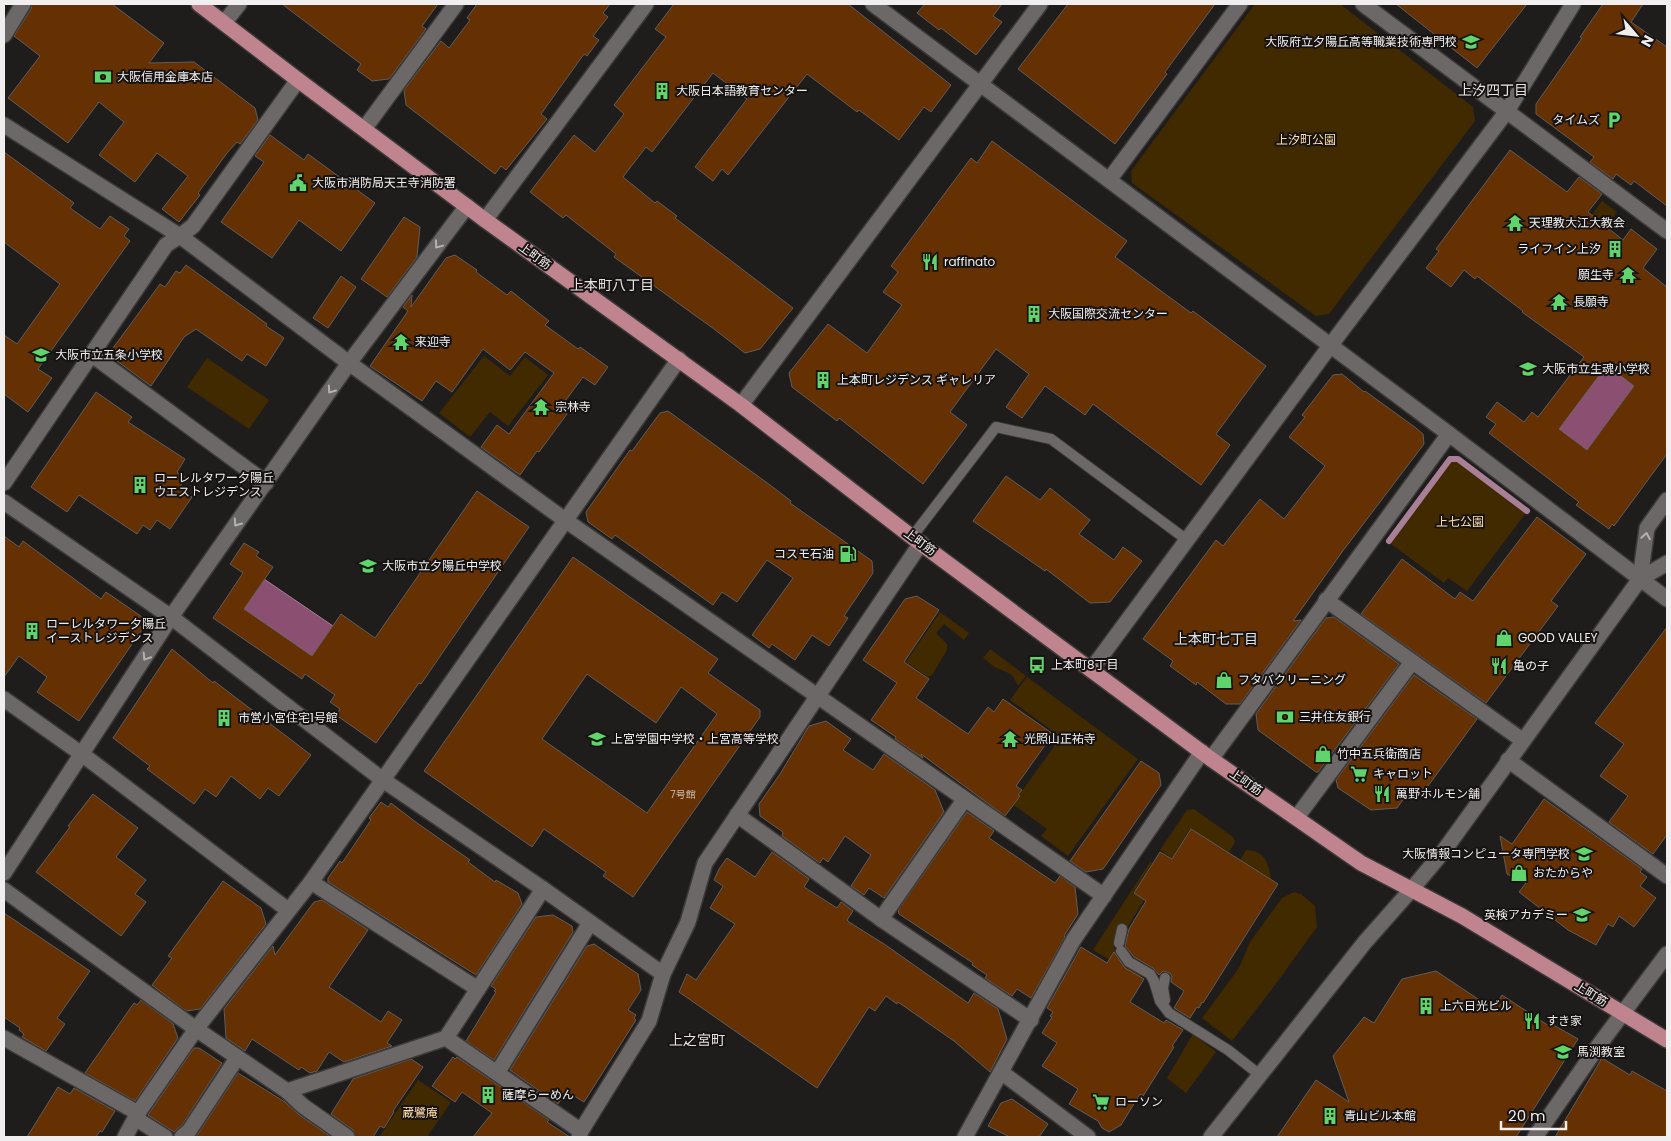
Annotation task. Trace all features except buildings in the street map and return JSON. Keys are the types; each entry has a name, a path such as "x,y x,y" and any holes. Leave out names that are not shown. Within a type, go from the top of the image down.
{"main road":[{"name":"上町筋","path":"199,4 485,220 741,405 917,540 1206,755 1362,863 1462,916 1667,1040"}],"street":[{"path":"4,34 23,4"},
{"path":"224,23 239,4"},
{"path":"364,129 456,4"},
{"path":"485,220 646,4"},
{"path":"873,4 1667,599"},
{"path":"741,405 1040,4"},
{"path":"1109,180 1240,4"},
{"path":"1363,4 1667,232"},
{"path":"1091,670 1330,346 1507,112 1573,4"},
{"path":"4,482 166,245 193,226 298,80"},
{"path":"4,125 180,236 349,363 565,520 1104,896"},
{"path":"4,873 171,617 349,363 467,206"},
{"path":"92,355 266,482"},
{"path":"125,1137 136,1116 196,1030 311,882 679,359"},
{"path":"965,1137 1074,939 1206,755 1326,600 1449,434"},
{"path":"1640,579 1647,528 1667,500"},
{"path":"4,502 171,617 383,780 543,889 663,974"},
{"path":"446,1038 580,1134 649,1021 663,974 688,922 705,863 817,696 917,540"},
{"path":"1211,1137 1365,942 1443,852 1640,579 1667,563"},
{"path":"1326,600 1522,740"},
{"path":"1297,817 1412,662"},
{"path":"4,700 82,755 288,910"},
{"path":"1508,760 1667,876"},
{"path":"881,919 964,800"},
{"path":"737,815 881,919 1031,1020"},
{"path":"311,882 478,989"},
{"path":"287,1091 446,1038 543,889"},
{"path":"4,890 196,1030 287,1091 304,1106 347,1137"},
{"path":"497,1073 590,923"},
{"path":"1535,1137 1599,1045 1667,954"},
{"path":"4,1038 136,1116 166,1137"},
{"path":"190,1135 238,1058"},
{"path":"1001,1072 1088,1137"}],"lane":[{"path":"917,540 996,427 1051,439 1187,540"},
{"path":"1122,929 1120,947 1129,962 1150,974 1160,1001 1166,1009 1228,1050 1260,1075"},
{"path":"1165,978 1163,988 1164,999 1168,1008 1177,1017"}],"green space":[{"name":"上汐町公園","path":"1255,4 1340,4 1473,107 1475,121 1329,314 1316,316 1132,183 1131,171"},
{"path":"1602,201 1617,212 1574,271 1559,260"},
{"path":"484,356 510,376 525,357 548,375 508,426 490,412 470,437 439,413"},
{"path":"207,358 269,400 249,429 187,387"},
{"name":"上七公園","path":"1449,458 1458,458 1528,510 1467,591 1448,578 1444,583 1387,541"},
{"path":"940,612 969,633 964,640 944,624 936,633 947,644 947,650 932,675 928,677 906,662"},
{"path":"990,649 1026,676 1018,686 1010,674 995,667 983,658"},
{"path":"1027,677 1138,759 1068,856 1041,836 1047,829 1014,805 1019,795 1061,737 1010,700"},
{"path":"1194,809 1233,837 1235,842 1229,852 1190,829 1172,858 1160,850 1187,810"},
{"path":"1246,850 1258,852 1262,855 1269,868 1271,879 1240,860"},
{"path":"1150,862 1152,863 1133,893 1144,900 1126,930 1119,926 1114,943 1118,956 1128,966 1142,975 1140,978 1093,950"},
{"path":"1294,892 1301,894 1315,906 1317,927 1232,1041 1202,1018 1239,968 1250,942 1282,898"},
{"path":"1193,1034 1216,1052 1186,1093 1167,1078"},
{"name":"蔵鷺庵","path":"418,1080 451,1102 427,1137 379,1137"}],"shaded area":[{"path":"1607,365 1634,386 1587,450 1559,429"},
{"path":"264,579 333,626 312,656 244,609"}],"waterway":[{"path":"1389,541 1450,459 1458,459 1527,511"}],"place":[{"name":"大阪府立夕陽丘高等職業技術専門校","path":"1471,42"},
{"name":"大阪信用金庫本店","path":"103,77"},
{"name":"大阪日本語教育センター","path":"662,91"},
{"name":"タイムズ","path":"1614,120"},
{"name":"大阪市消防局天王寺消防署","path":"298,183"},
{"name":"天理教大江大教会","path":"1515,223"},
{"name":"ライフイン上汐","path":"1615,249"},
{"name":"raffinato","path":"930,262"},
{"name":"願生寺","path":"1628,275"},
{"name":"長願寺","path":"1559,302"},
{"name":"大阪国際交流センター","path":"1034,314"},
{"name":"来迎寺","path":"401,342"},
{"name":"大阪市立五条小学校","path":"41,355"},
{"name":"大阪市立生魂小学校","path":"1528,369"},
{"name":"上本町レジデンス ギャレリア","path":"823,380"},
{"name":"宗林寺","path":"541,407"},
{"name":"ローレルタワー夕陽丘 ウエストレジデンス","path":"140,485"},
{"name":"コスモ石油","path":"848,554"},
{"name":"大阪市立夕陽丘中学校","path":"368,566"},
{"name":"ローレルタワー夕陽丘 イーストレジデンス","path":"32,631"},
{"name":"GOOD VALLEY","path":"1504,638"},
{"name":"上本町8丁目","path":"1037,665"},
{"name":"亀の子","path":"1499,666"},
{"name":"フタバクリーニング","path":"1224,680"},
{"name":"三井住友銀行","path":"1285,717"},
{"name":"市営小宮住宅1号館","path":"224,718"},
{"name":"上宮学園中学校・上宮高等学校","path":"597,739"},
{"name":"光照山正祐寺","path":"1010,739"},
{"name":"竹中五兵衛商店","path":"1323,754"},
{"name":"キャロット","path":"1359,774"},
{"name":"萬野ホルモン舗","path":"1382,794"},
{"name":"大阪情報コンピュータ専門学校","path":"1584,854"},
{"name":"おたからや","path":"1519,873"},
{"name":"英検アカデミー","path":"1582,915"},
{"name":"上六日光ビル","path":"1426,1006"},
{"name":"すき家","path":"1532,1021"},
{"name":"馬渕教室","path":"1563,1052"},
{"name":"薩摩らーめん","path":"488,1095"},
{"name":"ローソン","path":"1101,1102"},
{"name":"青山ビル本館","path":"1330,1116"}],"district":[{"name":"上汐四丁目","path":"1493,90"},
{"name":"上本町八丁目","path":"612,285"},
{"name":"上本町七丁目","path":"1216,639"},
{"name":"上之宮町","path":"697,1040"}]}
